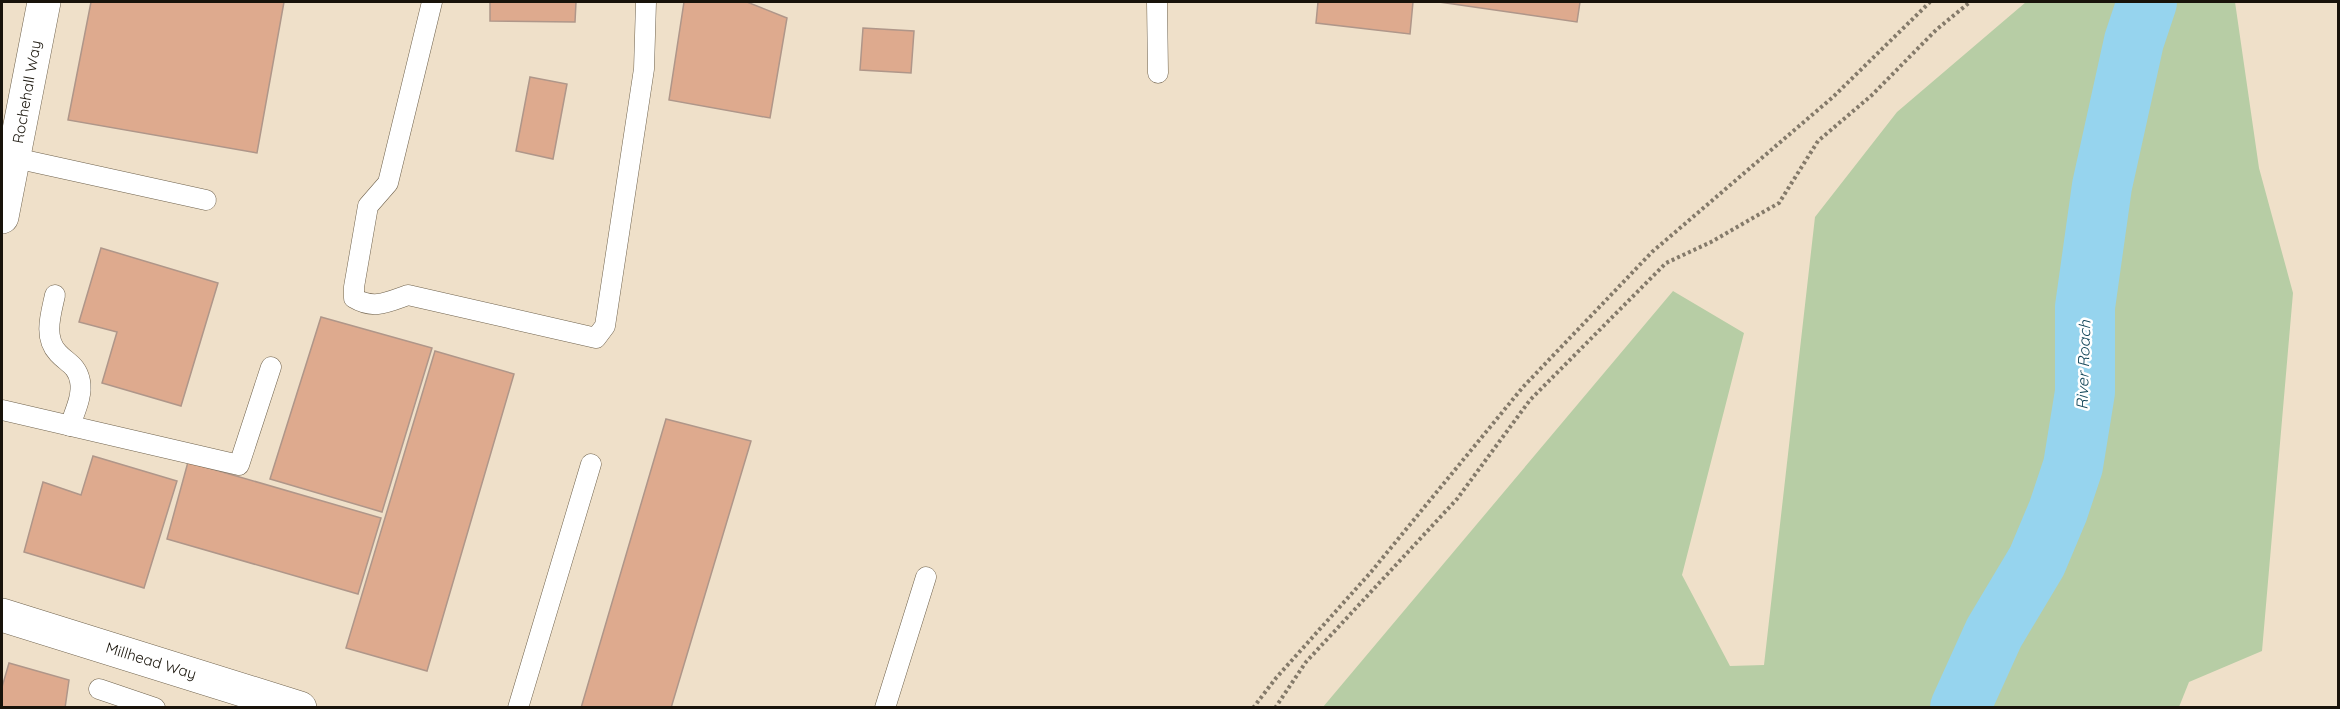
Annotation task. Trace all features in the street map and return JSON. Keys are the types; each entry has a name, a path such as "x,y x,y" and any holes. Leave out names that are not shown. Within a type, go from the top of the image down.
{"street":[{"name":"Rochehall Way","path":"2,217 44,2"},
{"name":"Millhead Way","path":"2,615 300,708"}],"lane":[{"path":"432,2 388,183 368,206 354,298 364,304 380,305 408,295 596,338 605,326 644,69 646,2"},
{"path":"1157,2 1158,73"},
{"path":"15,158 206,200"},
{"path":"55,295 48,323 50,338 58,353 76,367 81,382 70,426"},
{"path":"2,410 238,465 271,367"},
{"path":"518,708 591,464"},
{"path":"885,708 926,577"},
{"path":"99,689 155,708"}],"path":[{"path":"1253,708 1276,678 1371,572 1523,387 1644,261 1833,97 1930,2"},
{"path":"1275,708 1306,662 1456,499 1530,400 1666,263 1711,242 1779,203 1818,141 1872,95 1936,30 1970,2"}],"green space":[{"path":"2026,2 2235,2 2259,168 2293,293 2262,651 2189,682 2179,707 1323,707 1673,291 1744,333 1682,575 1730,666 1764,665 1815,217 1897,112"}],"building":[{"path":"91,2 284,2 257,153 68,120"},
{"path":"490,2 576,2 575,22 490,21"},
{"path":"684,2 747,2 787,18 770,118 669,100"},
{"path":"1318,2 1413,2 1410,34 1316,23"},
{"path":"1439,2 1580,2 1577,22"},
{"path":"863,28 914,31 911,73 860,70"},
{"path":"530,77 567,84 553,159 516,151"},
{"path":"101,248 218,283 181,406 102,383 117,332 79,322"},
{"path":"321,317 432,348 382,512 270,479"},
{"path":"435,351 514,374 427,671 346,648"},
{"path":"666,419 751,441 671,708 581,708"},
{"path":"93,456 177,481 144,588 24,552 43,482 81,495"},
{"path":"188,462 381,518 358,594 167,539"},
{"path":"9,663 69,680 65,708 2,708 2,687"}],"waterway":[{"name":"River Roach","path":"1960,708 1994,633 2037,561 2058,511 2073,466 2085,392 2085,307 2102,186 2134,41 2147,2"}]}
